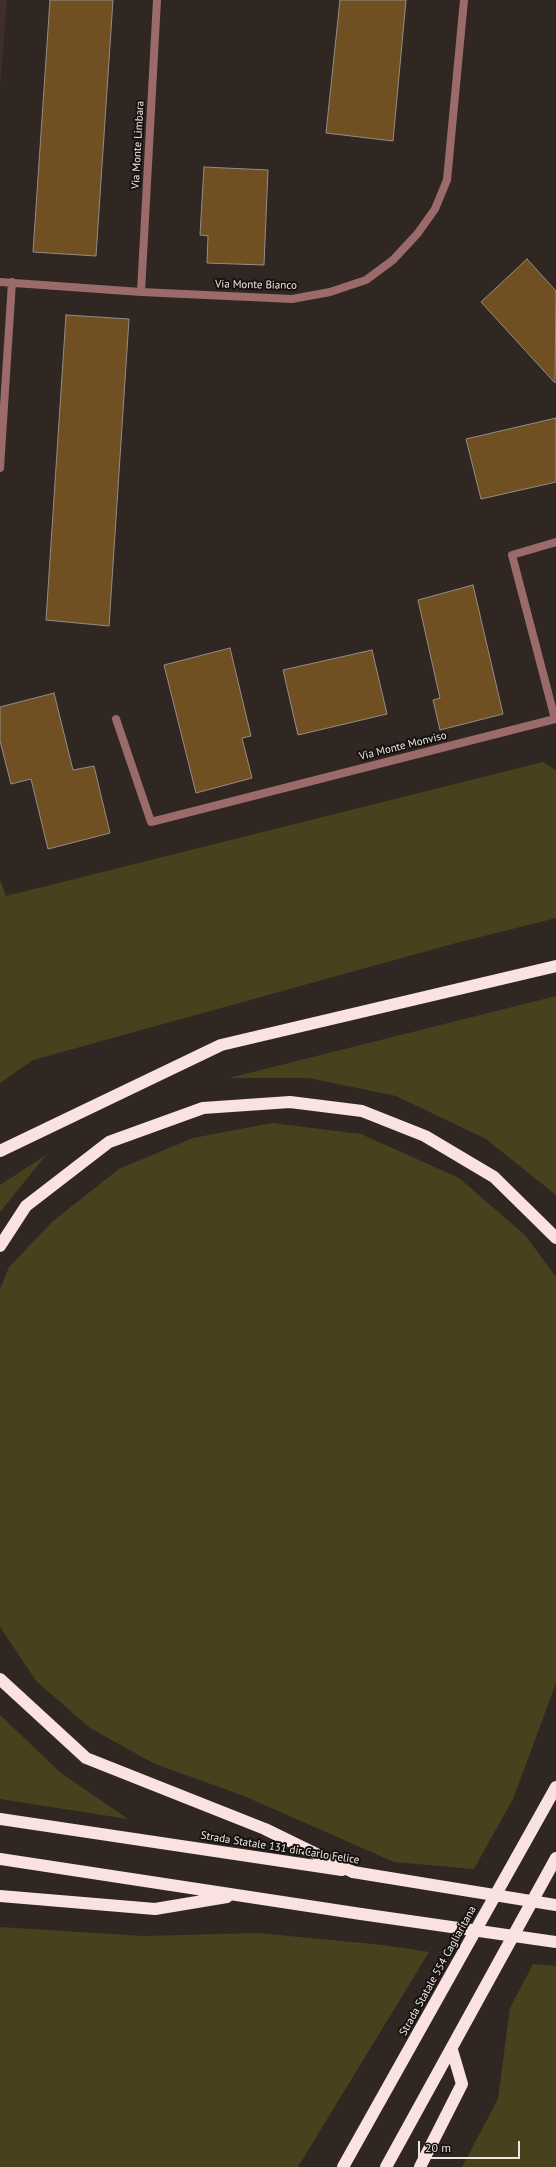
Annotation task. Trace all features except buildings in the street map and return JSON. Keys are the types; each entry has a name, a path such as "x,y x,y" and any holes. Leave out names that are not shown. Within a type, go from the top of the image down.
{"highway":[{"path":"0,1151 221,1044 556,966"},
{"path":"0,1246 26,1206 109,1142 203,1108 290,1102 362,1111 424,1136 494,1177 556,1238"},
{"path":"0,1678 86,1758 264,1828 353,1872"},
{"path":"549,1799 556,1777"},
{"name":"Strada Statale 554 Cagliaritana","path":"343,2167 556,1787"},
{"name":"Strada Statale 131 dir Carlo Felice","path":"0,1819 353,1872 556,1905"},
{"path":"386,2167 452,2050 556,1858"},
{"path":"0,1859 237,1896 556,1942"},
{"path":"0,1896 155,1909 237,1896"},
{"path":"420,2167 462,2084 452,2050"}],"street":[{"name":"Via Monte Limbara","path":"141,292 157,0"},
{"name":"Via Monte Bianco","path":"0,282 141,292 292,299 330,292 366,280 392,260 418,233 431,215 447,180 464,0"},
{"path":"0,468 12,282"},
{"name":"Via Monte Monviso","path":"116,719 151,822 556,719 512,555 556,542"}],"shaded area":[{"path":"0,0 7,0 0,87"},
{"path":"543,762 556,770 556,918 456,943 33,1060 0,1083 0,880 6,896"},
{"path":"556,996 556,1195 486,1139 396,1096 309,1078 229,1078"},
{"path":"272,1123 361,1134 459,1178 525,1235 556,1277 556,1683 513,1799 474,1869 394,1862 244,1796 155,1764 90,1728 37,1682 0,1627 0,1289 9,1267 53,1221 119,1169 193,1138"},
{"path":"46,1155 0,1212 0,1185"},
{"path":"0,1715 61,1773 128,1819 0,1799"},
{"path":"0,1927 144,1936 258,1933 383,1945 429,1952 298,2167 0,2167"},
{"path":"533,1964 556,1966 556,2167 462,2167 498,2099 510,2008"}]}
